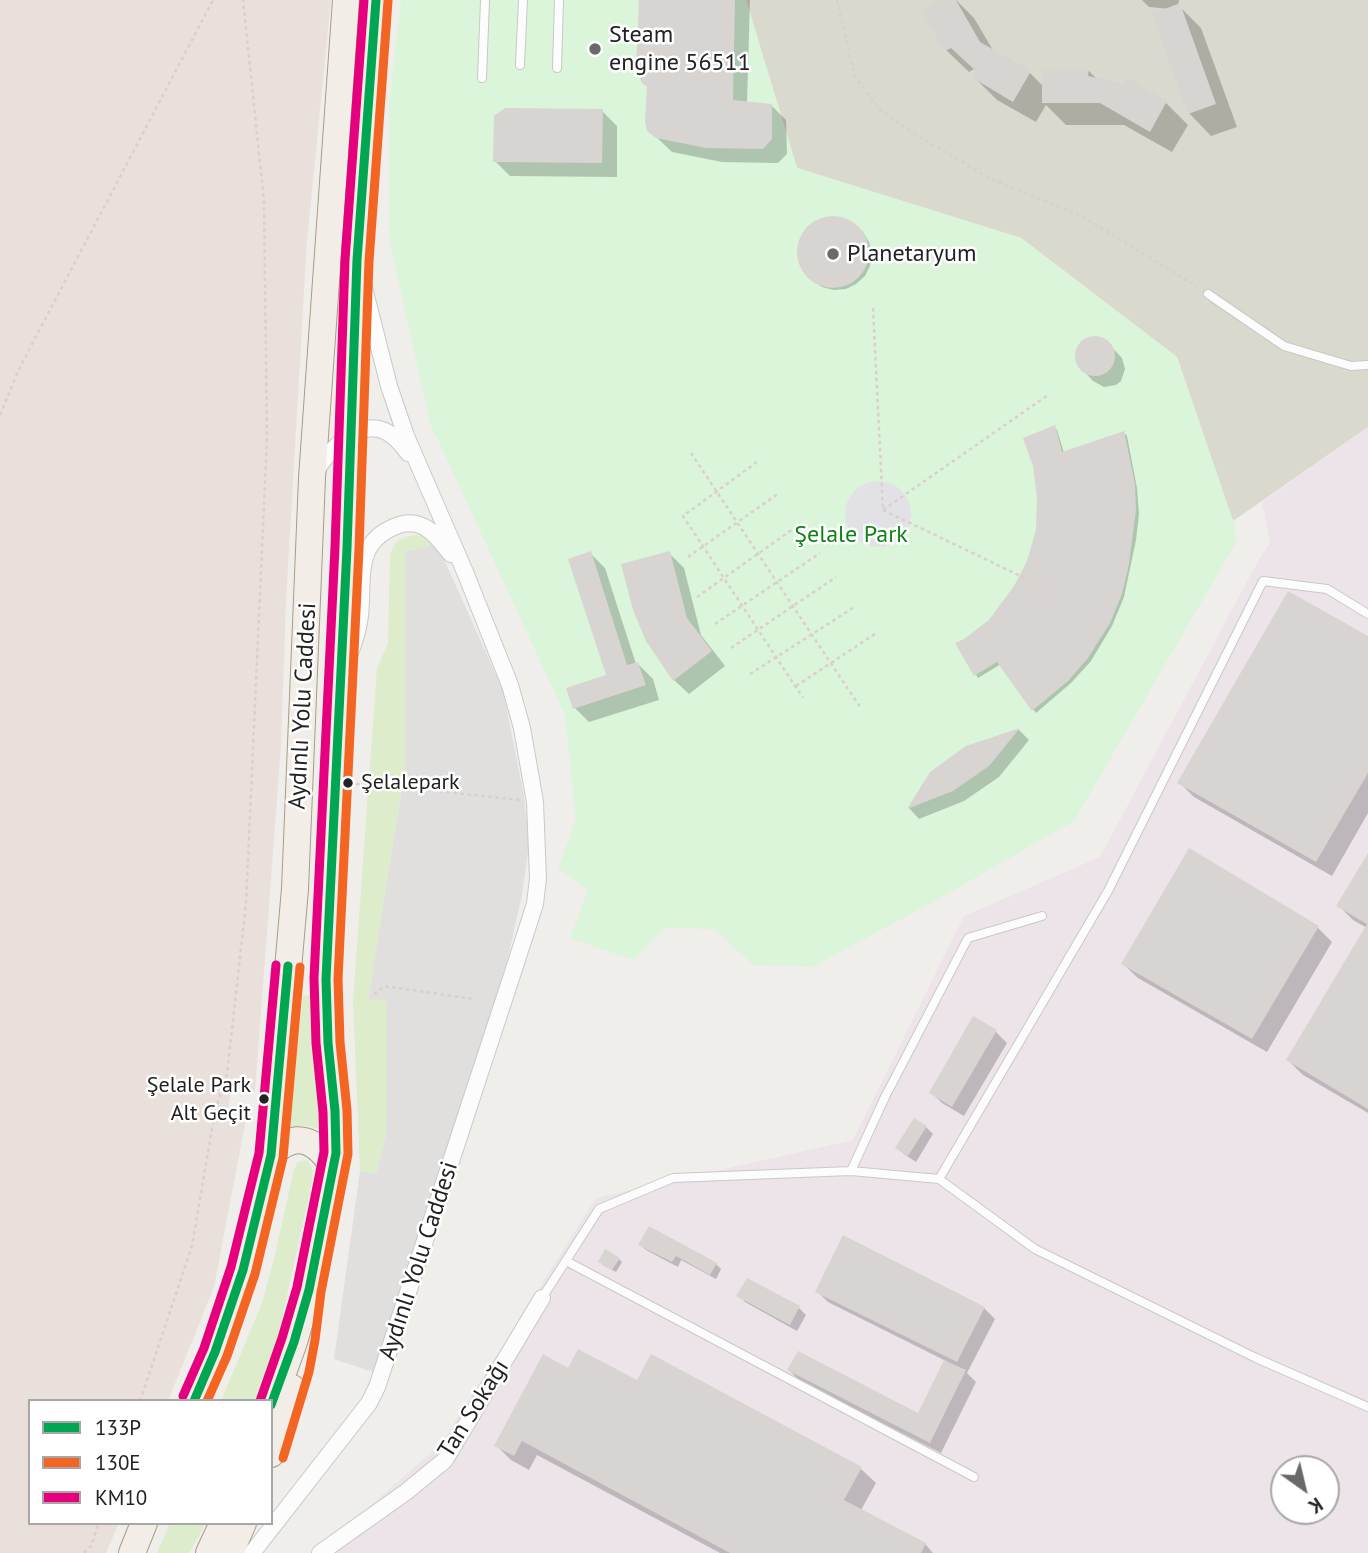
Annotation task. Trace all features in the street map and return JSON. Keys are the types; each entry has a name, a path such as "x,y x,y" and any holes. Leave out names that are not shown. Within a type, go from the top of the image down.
{"main road":[{"name":"Aydınlı Yolu Caddesi","path":"195,1399 215,1352 243,1270 271,1155 295,889 312,478 346,0"},
{"name":"Aydınlı Yolu Caddesi","path":"273,1400 309,1290 334,1168 337,1139 328,1043 326,979 357,260 376,0"},
{"path":"271,1155 290,1140 301,1140 319,1148 327,1155 334,1168"},
{"path":"273,1448 297,1370 309,1290"},
{"path":"132,1552 143,1525"},
{"path":"209,1553 222,1525"},
{"path":"230,1553 242,1525"}],"street":[{"name":"Aydınlı Yolu Caddesi","path":"252,1553 369,1403 385,1368 535,904 538,878 535,802 522,727 510,685 465,572 422,476 389,386 357,260"},
{"name":"Aydınlı Yolu Caddesi","path":"351,435 372,429 387,433 401,444 422,476"},
{"path":"312,478 327,455 351,435"},
{"name":"Aydınlı Yolu Caddesi","path":"340,676 358,628 364,558 376,539 398,526 416,523 432,531 465,572"},
{"name":"Tan Sokağı","path":"320,1553 407,1492 445,1460 542,1298"}],"lane":[{"path":"482,78 485,0"},
{"path":"520,65 523,0"},
{"path":"557,68 559,0"},
{"path":"1208,294 1284,346 1351,366 1368,365"},
{"path":"939,1180 1108,891 1263,581 1327,589 1368,614"},
{"path":"851,1171 885,1097 968,938 1042,916"},
{"path":"542,1298 599,1209 673,1178 851,1171 939,1180 1035,1250 1256,1358 1368,1407"},
{"path":"566,1261 974,1477"}],"path":[{"path":"0,415 20,367 213,0"},
{"path":"141,1399 192,1246 215,1111 227,1074 246,903 267,439 264,201 243,0"},
{"path":"837,0 855,77 880,110 916,135 992,179 1082,216 1208,294"},
{"path":"873,308 883,510"},
{"path":"883,510 1048,395"},
{"path":"691,453 860,707"},
{"path":"757,461 683,516 803,698"},
{"path":"688,557 779,493"},
{"path":"883,510 1058,594"},
{"path":"697,597 800,524"},
{"path":"715,624 820,553"},
{"path":"731,648 836,577"},
{"path":"750,674 856,606"},
{"path":"795,686 875,634"},
{"path":"369,784 535,802"},
{"path":"374,994 384,986 474,999"},
{"path":"84,1553 91,1546 98,1525"}],"shaded area":[{"path":"0,0 331,0 307,241 286,602 281,746 255,1092 232,1086 227,1115 246,1119 214,1287 169,1399 28,1399 28,1525 118,1525 106,1553 0,1553"},
{"path":"746,0 1368,0 1368,427 1233,521 1177,357 1021,238 797,168"},
{"path":"1368,427 1368,1553 327,1553 365,1510 441,1444 596,1198 853,1140 964,916 1100,857 1270,543 1262,502"},
{"path":"878,481 901,491 911,514 901,537 878,547 855,537 845,514 855,491"},
{"path":"437,544 503,690 524,796 529,846 522,895 507,962 376,1373 334,1359 360,1171 376,1174 386,1135 386,1001 368,999 405,770 405,552"}],"green space":[{"name":"Şelale Park","path":"401,0 746,0 797,168 1021,238 1177,357 1233,521 1237,541 1074,821 935,901 812,967 753,965 715,929 665,928 633,960 570,938 588,890 558,868 576,819 565,715 430,423 390,243 389,104"},
{"path":"413,535 428,536 437,544 405,552 405,770 368,998 386,1001 386,1135 376,1174 360,1171 353,1001 377,668 388,643 390,556 398,541"},
{"path":"313,994 322,1130 306,1126 289,1130 303,996"},
{"path":"307,1160 313,1170 311,1187 279,1332 260,1399 222,1399 262,1303 294,1169 298,1162"},
{"path":"169,1525 205,1525 189,1553 157,1553"}],"building":[{"path":"639,0 735,0 733,100 772,104 772,139 763,149 706,148 656,138 647,131 647,87 642,83 636,69"},
{"path":"940,0 956,0 980,42 1031,71 1013,102 973,78 977,72 951,48 945,51 922,11"},
{"path":"1180,3 1216,104 1188,114 1152,14"},
{"path":"1042,69 1089,69 1088,76 1124,84 1127,78 1167,101 1150,132 1100,103 1042,103"},
{"path":"505,108 603,109 602,163 493,162 494,116"},
{"name":"Planetaryum","path":"833,216 853,222 863,232 869,252 863,272 853,282 833,288 813,282 803,272 797,252 803,232 813,222"},
{"path":"1095,336 1103,337 1109,342 1114,348 1114,364 1109,370 1103,375 1095,376 1087,375 1081,370 1076,364 1075,356 1076,348 1081,342 1087,337"},
{"path":"1055,425 1062,452 1124,431 1135,484 1136,510 1129,564 1122,594 1110,623 1088,658 1068,681 1032,711 997,662 974,676 955,643 989,620 1014,586 1027,561 1036,530 1037,498 1033,466 1023,438"},
{"path":"591,551 627,665 638,662 646,685 573,709 566,688 606,675 568,559"},
{"path":"670,551 687,618 712,651 673,681 646,641 633,610 621,564"},
{"path":"1288,591 1368,636 1368,773 1316,862 1177,783"},
{"path":"1020,728 989,766 953,791 907,809 930,772 966,746"},
{"path":"1189,848 1319,926 1252,1039 1121,964"},
{"path":"1368,853 1368,1109 1286,1060 1367,924 1336,906"},
{"path":"973,1016 997,1030 952,1107 929,1093"},
{"path":"914,1118 927,1126 908,1156 895,1148"},
{"path":"649,1226 717,1263 710,1275 676,1256 672,1262 638,1245"},
{"path":"843,1235 985,1307 957,1362 815,1292"},
{"path":"605,1249 620,1258 612,1270 598,1262"},
{"path":"747,1278 800,1306 790,1325 736,1296"},
{"path":"578,1349 637,1380 651,1354 862,1467 844,1500 926,1543 921,1553 730,1553 522,1441 514,1456 494,1446 543,1354 568,1368"},
{"path":"798,1351 918,1413 944,1360 966,1370 930,1443 787,1370"}],"transit line":[{"name":"KM10","path":"261,1399 297,1287 324,1152 314,978 335,547 345,260 364,0"},
{"name":"133P","path":"273,1400 309,1290 336,1153 326,979 347,548 357,260 376,0"},
{"name":"130E","path":"283,1458 309,1372 321,1292 348,1154 338,979 359,549 369,261 388,1"},
{"name":"KM10","path":"183,1396 204,1348 231,1267 259,1153 276,965"},
{"name":"133P","path":"195,1399 215,1352 243,1270 271,1155 288,966"},
{"name":"130E","path":"208,1399 227,1356 255,1274 283,1158 300,967"}],"place":[{"name":"Steam engine 56511","path":"595,49"},
{"name":"Planetaryum","path":"833,254"},
{"name":"Şelalepark","path":"348,783"},
{"name":"Şelale Park Alt Geçit","path":"264,1099"}]}
